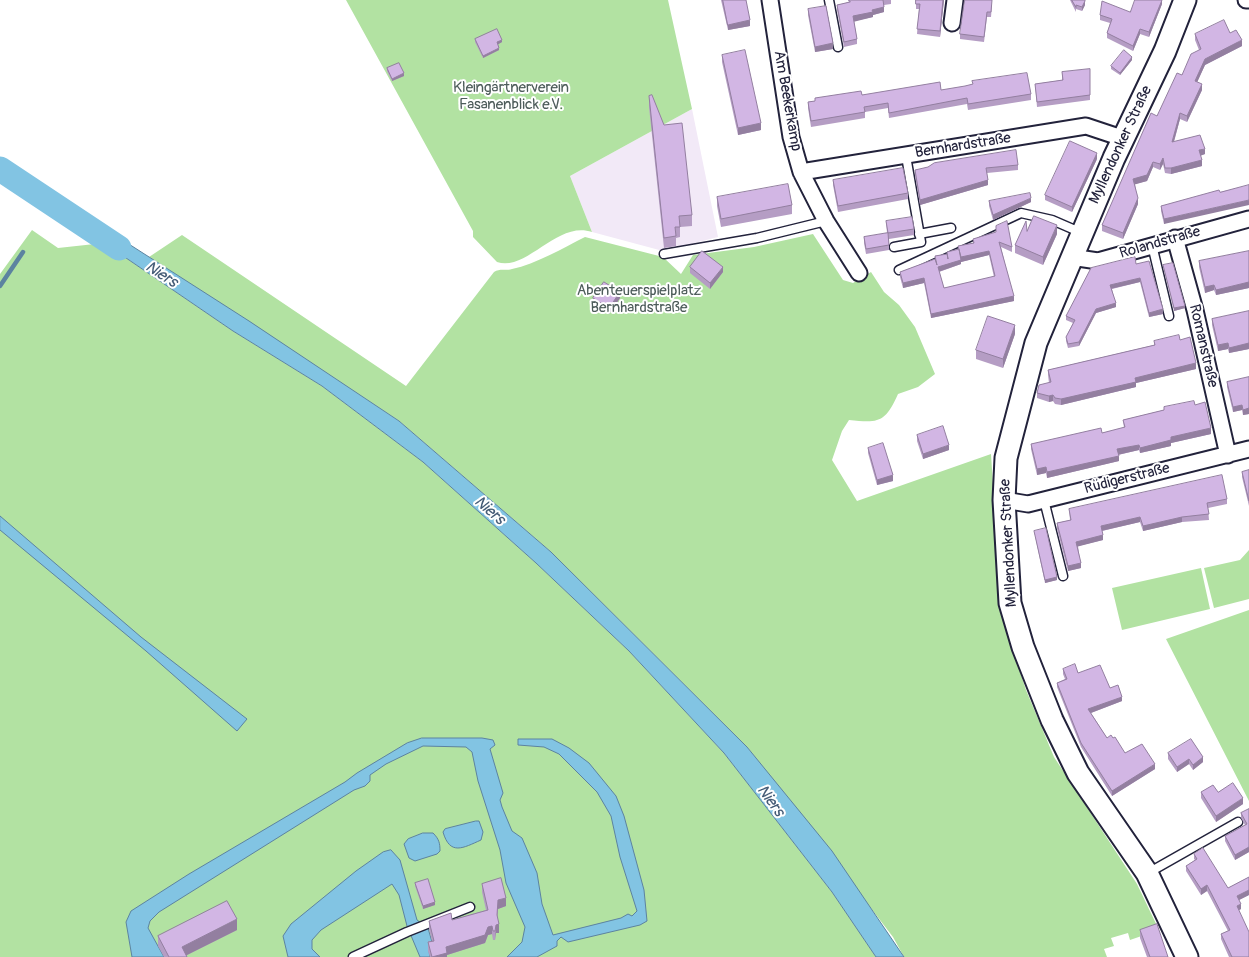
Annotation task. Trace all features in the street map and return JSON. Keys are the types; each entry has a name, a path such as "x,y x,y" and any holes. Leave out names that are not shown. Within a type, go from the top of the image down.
{"street":[{"path":"952,23 955,0"},
{"name":"Myllendonker Straße","path":"1185,0 1165,51 1122,138 1036,342 1016,413 1006,458 1004,500 1010,603 1023,647 1052,720 1078,773 1147,873 1175,927 1187,957"},
{"name":"Am Beekerkamp","path":"773,1 791,137 801,172 826,221 859,273"},
{"name":"Bernhardstraße","path":"801,172 1086,126 1122,138"},
{"name":"Rolandstraße","path":"1071,257 1098,261 1175,238 1249,219"},
{"name":"Romanstraße","path":"1175,238 1195,310 1228,455"},
{"name":"Rüdigerstraße","path":"1004,500 1028,504 1249,449"}],"lane":[{"path":"829,0 838,47"},
{"path":"894,247 921,242 906,156"},
{"path":"900,270 1022,213 1052,220 1082,233"},
{"path":"664,254 757,238 826,221"},
{"path":"919,234 951,228"},
{"path":"1152,245 1169,316"},
{"path":"1044,500 1063,576"},
{"path":"1147,873 1238,822"},
{"path":"352,957 407,932 470,907"}],"shaded area":[{"path":"692,109 718,237 663,251 592,232 570,176"}],"green space":[{"name":"Kleingärtnerverein Fasanenblick e.V.","path":"346,0 668,0 692,109 570,176 592,232 579,230 567,233 520,260 508,263 497,262 473,237 473,231"},
{"path":"32,230 58,248 104,243 233,331 322,386 423,462 536,563 629,651 724,753 832,892 876,957 0,957 0,274"},
{"name":"Abenteuerspielplatz Bernhardstraße","path":"813,234 843,280 853,283 871,272 884,292 899,305 915,327 935,374 918,387 898,394 885,416 874,421 849,420 842,431 832,460 857,501 991,454 1000,592 1009,638 1026,690 1054,757 1137,884 1159,930 1130,940 1128,933 1111,938 1114,946 1104,949 1107,957 904,957 893,937 747,747 551,552 399,421 149,257 182,235 406,386 494,272 521,267 585,237 663,257 681,274 693,255 754,247"},
{"path":"1249,550 1249,599 1214,608 1204,568 1240,560"},
{"path":"1201,568 1210,609 1122,630 1112,588"},
{"path":"1249,610 1249,801 1166,639"}],"water":[{"path":"96,223 249,321 399,421 551,552 747,747 832,851 904,957 876,957 832,892 724,753 629,651 536,563 423,462 322,386 233,331 88,232"},
{"path":"0,516 141,637 247,719 237,731 146,651 0,530"},
{"path":"422,738 482,738 493,740 495,745 490,749 503,793 500,800 502,807 512,831 522,838 537,873 542,904 553,935 621,918 628,914 632,916 637,911 620,857 611,816 597,792 559,754 544,747 518,745 518,739 552,739 569,748 589,763 616,796 624,816 644,890 647,921 640,925 568,942 561,937 557,941 557,946 537,957 507,957 522,942 525,927 506,883 500,850 478,781 472,752 466,747 423,746 386,764 370,775 370,781 365,786 354,790 159,912 150,921 148,928 164,957 132,957 126,922 131,911 407,743"},
{"path":"479,821 483,832 481,840 458,848 453,847 446,840 443,832 445,829"},
{"path":"423,833 433,833 437,837 440,851 437,854 415,861 409,858 404,844 408,839"},
{"path":"391,850 400,860 417,920 428,928 434,949 429,951 430,957 420,957 407,926 399,895 392,884 321,930 312,940 312,949 320,957 288,957 283,936 291,924 356,871 383,852"}],"building":[{"path":"723,0 746,0 750,20 728,25"},
{"path":"849,0 883,0 884,7 872,10 873,12 853,16 857,39 844,42 837,5 850,2"},
{"path":"916,0 943,0 940,31 917,29 920,4 916,4"},
{"path":"965,0 992,0 991,12 987,12 984,37 960,34"},
{"path":"1072,0 1085,1 1082,7 1076,5 1076,7"},
{"path":"1135,0 1162,0 1149,32 1140,29 1133,46 1107,33 1112,19 1100,15 1102,1 1130,12"},
{"path":"826,6 833,43 815,47 808,9"},
{"path":"1224,20 1230,33 1236,30 1242,40 1205,59 1195,81 1202,84 1187,116 1180,113 1172,142 1200,135 1205,149 1199,150 1202,160 1171,168 1165,168 1163,158 1160,164 1153,162 1147,175 1133,179 1138,198 1123,233 1102,225 1151,113 1157,116 1177,73 1182,75 1191,54 1201,49 1195,34"},
{"path":"497,29 502,40 497,42 499,48 483,56 475,39"},
{"path":"745,50 761,123 738,128 722,55"},
{"path":"1124,50 1132,57 1120,73 1111,66"},
{"path":"399,63 404,73 392,79 387,68"},
{"path":"1090,69 1090,95 1037,102 1035,84 1063,80 1062,72"},
{"path":"1027,73 1031,94 968,104 967,98 889,113 888,103 864,107 865,112 811,121 808,102 815,101 815,98 861,91 862,95 940,82 941,90 973,84 972,81"},
{"path":"652,95 664,125 682,123 692,215 679,216 680,227 675,227 676,236 664,238 649,96"},
{"path":"1070,141 1097,153 1072,207 1045,195"},
{"path":"1016,150 1018,165 986,168 988,180 920,200 915,170 928,167 934,163"},
{"path":"903,168 908,193 838,206 833,180"},
{"path":"788,184 792,205 721,219 717,197"},
{"path":"1249,185 1249,200 1164,219 1161,206 1219,190 1220,192"},
{"path":"1030,193 1031,198 993,215 989,201"},
{"path":"1034,216 1057,225 1043,257 1015,245 1026,221 1027,231"},
{"path":"912,217 914,229 888,233 886,221"},
{"path":"1007,221 1012,247 999,242 1014,296 931,314 924,278 903,283 900,272 935,259 937,265 935,256 947,254 948,259 947,252 959,249 958,246 974,243 973,239 996,232 996,226","holes":["959,251 961,257 989,251 995,276 944,288 938,267 961,260"]},
{"path":"888,233 889,245 866,249 864,237"},
{"path":"702,251 723,267 710,283 690,267"},
{"path":"1249,251 1249,282 1216,290 1214,285 1205,287 1199,261"},
{"path":"1135,257 1136,264 1149,261 1163,309 1149,313 1140,278 1110,285 1116,303 1096,309 1079,342 1068,344 1066,337 1075,320 1066,316 1091,268"},
{"path":"1173,263 1185,306 1174,308 1163,265"},
{"path":"604,282 620,292 609,308 593,298"},
{"path":"1249,311 1249,343 1229,348 1228,343 1218,345 1212,319"},
{"path":"988,316 1015,325 1003,359 976,350"},
{"path":"1179,335 1180,340 1190,337 1196,363 1135,378 1136,382 1061,399 1055,398 1053,395 1037,393 1039,385 1051,382 1048,370 1155,345 1154,341"},
{"path":"1249,377 1249,408 1243,410 1242,405 1233,407 1227,382"},
{"path":"1194,401 1195,405 1205,402 1211,428 1171,437 1171,440 1140,448 1139,445 1117,449 1119,456 1047,472 1046,467 1037,469 1031,444 1101,428 1102,433 1125,427 1123,420 1164,410 1164,407"},
{"path":"943,426 949,445 923,454 917,435"},
{"path":"883,443 893,475 877,480 868,448"},
{"path":"1249,470 1249,501 1242,472"},
{"path":"1222,475 1227,499 1207,503 1209,514 1182,517 1143,526 1140,517 1101,526 1103,535 1076,542 1081,563 1068,566 1057,523 1071,520 1069,509"},
{"path":"1046,528 1057,577 1045,580 1034,531"},
{"path":"1075,664 1078,673 1100,665 1110,688 1118,685 1122,697 1088,709 1107,738 1111,735 1113,738 1115,737 1125,753 1142,744 1155,764 1112,791 1081,743 1057,683 1067,679 1063,669"},
{"path":"1191,739 1203,757 1193,765 1189,759 1177,767 1168,753"},
{"path":"1233,783 1243,798 1216,816 1201,792 1213,785 1218,792"},
{"path":"1249,809 1249,847 1235,855 1225,836 1247,824 1241,813"},
{"path":"1203,848 1228,888 1249,877 1249,890 1237,896 1241,904 1237,906 1249,932 1249,957 1232,957 1221,934 1230,930 1207,885 1201,889 1186,866 1197,859 1194,854"},
{"path":"501,878 506,898 498,900 497,915 499,924 496,925 495,931 493,931 492,926 488,927 485,935 446,947 447,953 432,957 428,942 434,941 429,921 451,913 452,920 488,910 482,884"},
{"path":"428,879 435,902 423,906 415,883"},
{"path":"227,901 237,919 182,947 187,957 169,957 158,936"},
{"path":"1157,924 1168,957 1150,957 1140,930"}],"waterway":[{"name":"Niers","path":"0,169 119,248"},
{"path":"0,286 23,252"}]}
